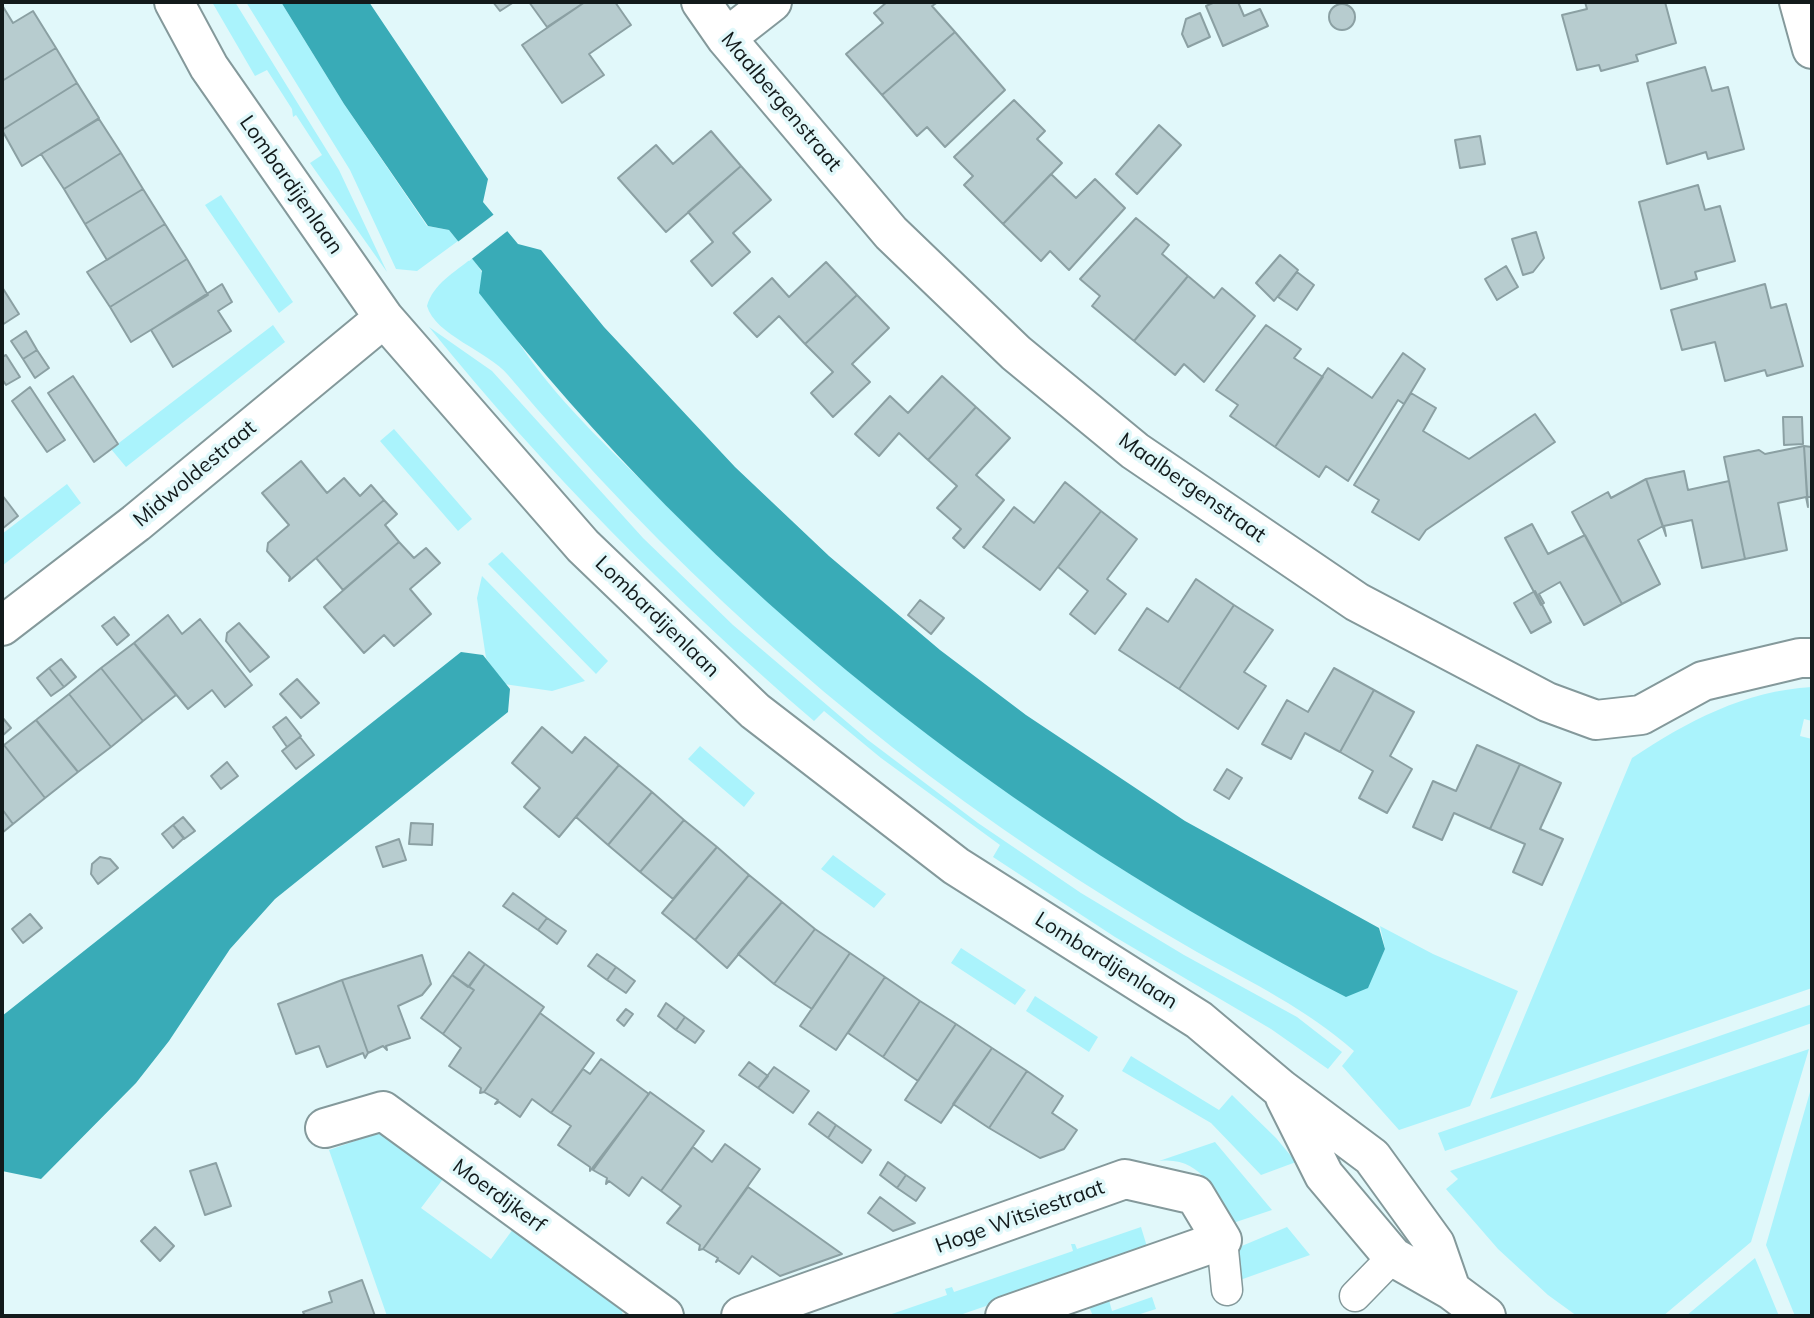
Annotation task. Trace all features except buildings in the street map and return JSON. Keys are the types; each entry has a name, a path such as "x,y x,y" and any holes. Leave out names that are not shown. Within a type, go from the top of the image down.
{"street":[{"name":"Lombardijenlaan","path":"174,2 209,67 384,318 583,546 755,711 956,866 1199,1020 1281,1089 1372,1157 1435,1244 1451,1290"},
{"name":"Maalbergenstraat","path":"701,2 726,38 891,233 1016,353 1135,451 1357,602 1547,702 1596,720 1641,715 1703,681 1800,658 1812,658"},
{"path":"726,38 772,2"},
{"path":"1799,2 1812,49"},
{"name":"Midwoldestraat","path":"2,626 136,523 384,318"},
{"name":"Lombardijenlaan","path":"1281,1089 1324,1175 1393,1257 1451,1290 1486,1316"},
{"name":"Moerdijkerf","path":"325,1128 383,1111 664,1316"},
{"name":"Hoge Witsiestraat","path":"741,1316 1125,1179 1195,1195 1222,1240"},
{"path":"1005,1316 1222,1240"}],"lane":[{"path":"1222,1240 1227,1290"},
{"path":"1355,1296 1393,1257"}],"shaded area":[{"path":"212,2 235,2 339,170 387,272 310,163 322,155 296,115 293,117 292,109 267,70 255,76"},
{"path":"246,2 281,2 344,104 427,226 449,230 458,241 417,271 396,269 350,170"},
{"path":"281,2 369,2 488,179 483,202 518,244 541,250 604,327 735,467 829,556 940,650 1026,715 1185,821 1379,928 1385,949 1368,988 1346,997 1221,929 1101,856 985,777 874,692 767,602 666,505 570,402 479,293 482,271 449,230 428,226 344,104"},
{"path":"221,195 293,302 279,313 205,205"},
{"path":"472,258 487,280 523,349 556,392 612,451 745,581 824,651 905,717 988,779 1162,894 1346,996 1368,983 1385,949 1380,926 1433,954 1518,991 1470,1106 1399,1130 1342,1066 1354,1051 1336,1036 1298,1009 1097,892 1038,853 964,802 824,691 756,633 691,572 567,443 499,366 440,326 427,306 430,298 445,279"},
{"path":"273,325 285,342 126,467 111,449"},
{"path":"429,327 492,371 643,538 733,625 868,740 978,823 1081,893 1184,955 1297,1017 1342,1052 1328,1069 1271,1029 1115,937 993,857 1000,845 881,758 824,711 814,721 762,676 613,533 519,432"},
{"path":"394,429 472,519 458,531 380,441"},
{"path":"67,484 81,503 2,566 2,534"},
{"path":"502,552 608,661 596,674 488,564"},
{"path":"482,576 585,681 552,691 504,684 486,658 477,598"},
{"path":"461,652 483,655 510,689 508,712 275,899 230,949 169,1041 136,1083 41,1179 2,1171 2,1016"},
{"path":"1812,687 1812,721 1804,719 1800,736 1812,739 1812,988 1490,1099 1632,758 1696,720 1740,701"},
{"path":"700,746 755,793 744,807 688,759"},
{"path":"833,855 886,894 874,908 821,869"},
{"path":"961,948 1026,990 1015,1005 951,963"},
{"path":"1035,996 1098,1037 1089,1052 1026,1011"},
{"path":"1812,1004 1812,1023 1445,1151 1438,1133"},
{"path":"1809,1049 1751,1242 1663,1316 1577,1316 1548,1295 1498,1249 1446,1189 1458,1179 1450,1171"},
{"path":"1131,1056 1219,1110 1232,1095 1276,1138 1296,1162 1261,1175 1211,1123 1122,1071"},
{"path":"1812,1085 1812,1316 1795,1316 1766,1245"},
{"path":"383,1133 446,1175 421,1208 491,1259 516,1225 621,1307 623,1316 387,1316 329,1150"},
{"path":"1215,1142 1272,1210 1233,1223 1213,1188 1196,1170 1174,1161 1159,1161"},
{"path":"1141,1227 1148,1250 957,1316 886,1316 947,1295 945,1289 952,1287 954,1292 1073,1251 1071,1244 1075,1244 1077,1249"},
{"path":"1287,1227 1310,1255 1240,1280 1237,1248"},
{"path":"1755,1258 1779,1316 1686,1316"},
{"path":"1107,1293 1112,1311 1152,1297 1156,1309 1134,1316 1093,1316 1086,1300"}],"pier":[{"path":"497,212 510,229 469,261 455,244"}]}
